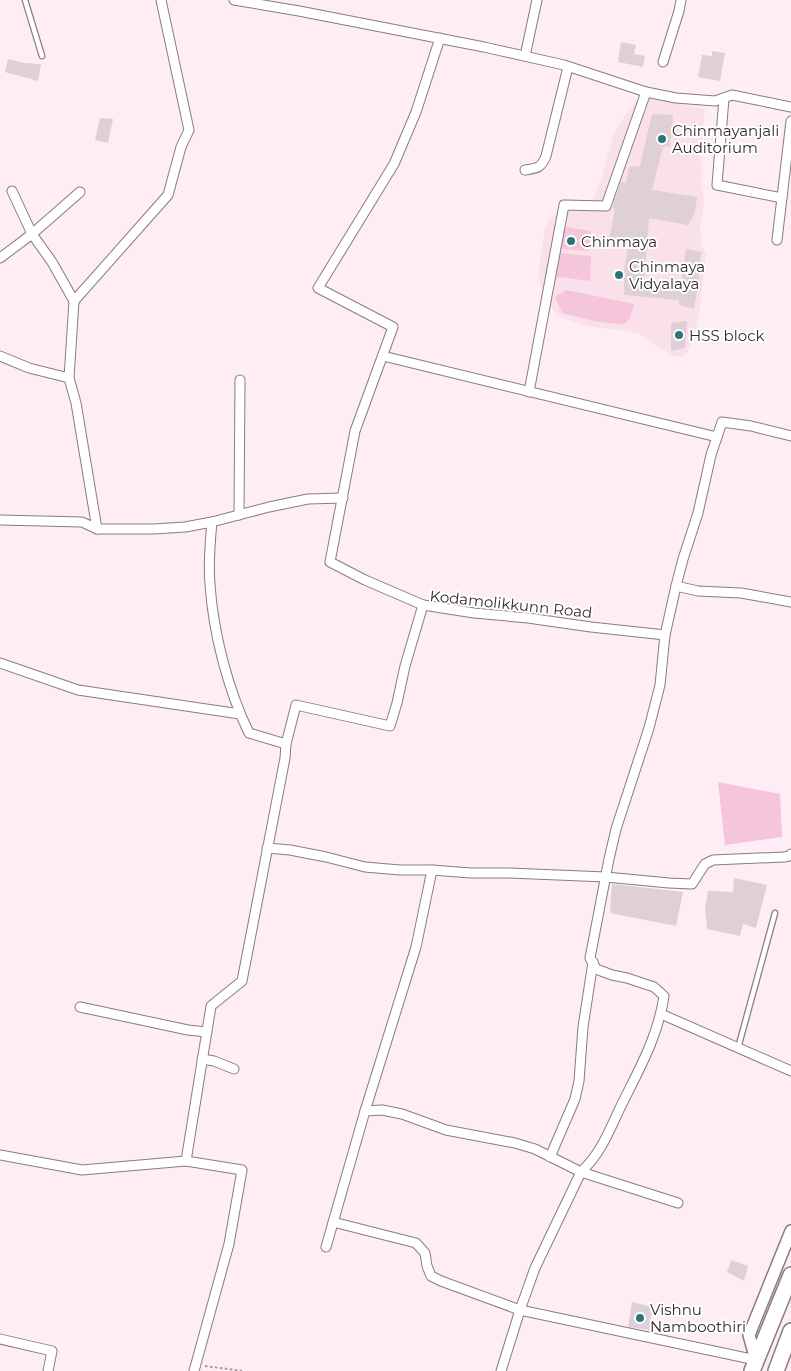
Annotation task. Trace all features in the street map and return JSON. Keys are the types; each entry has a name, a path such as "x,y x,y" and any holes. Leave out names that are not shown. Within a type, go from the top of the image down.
{"highway":[{"path":"754,1365 791,1275"},
{"path":"776,1371 791,1332"}],"street":[{"path":"74,301 168,195 181,147 189,130 161,0"},
{"path":"234,0 440,38 525,56 568,67 646,92 676,98 714,101 732,95 791,107"},
{"path":"525,56 537,0"},
{"path":"663,62 681,0"},
{"path":"423,605 365,580 330,562 356,431 393,328 318,288 394,164 416,112 440,38"},
{"path":"525,170 542,165 546,156 568,67"},
{"path":"528,392 564,205 606,206 646,92"},
{"path":"724,98 717,185 782,198"},
{"path":"776,240 791,122"},
{"path":"12,191 32,234 52,262 74,301 69,378 76,403 97,529"},
{"path":"0,258 32,234 80,192"},
{"path":"0,356 29,368 69,378"},
{"path":"383,356 717,437"},
{"path":"239,515 240,380"},
{"path":"501,1371 535,1268 581,1172 589,1165 605,1142 656,1033 661,1014 664,996 654,986 627,978 612,976 596,969 590,958 616,828 660,684 665,635 676,586 698,513 717,437 722,422 751,426 791,436"},
{"path":"0,520 82,522 97,529 154,529 185,527 212,522 308,499 343,498"},
{"path":"186,1161 211,1006 242,980 285,758 286,744 249,733 240,714 215,627 209,555 212,522"},
{"path":"676,586 698,591 740,593 791,602"},
{"name":"Kodamolikkunn Road","path":"286,744 296,706 390,726 423,605 474,613 665,635"},
{"path":"0,663 78,690 240,714"},
{"path":"268,848 326,857 364,867 471,873 606,877 692,884 706,864 713,860 784,857 791,854"},
{"path":"326,1247 365,1111 416,947 432,870"},
{"path":"550,1157 575,1099 579,1081 583,1027 593,962"},
{"path":"80,1007 188,1030 207,1032"},
{"path":"661,1014 791,1071"},
{"path":"202,1059 214,1061 234,1069"},
{"path":"365,1111 382,1110 402,1114 446,1130 515,1143 535,1149 581,1172 678,1203"},
{"path":"0,1155 82,1170 186,1161 242,1170 229,1244 195,1368"},
{"path":"333,1222 416,1243 426,1253 427,1266 431,1276 520,1310 754,1365 749,1335 791,1231"},
{"path":"0,1339 52,1351 48,1371"}],"lane":[{"path":"25,0 42,56"},
{"path":"738,1048 774,913"}],"path":[{"path":"195,1368 243,1371"}],"shaded area":[{"path":"641,97 705,109 700,156 704,205 700,228 701,244 706,254 699,313 688,352 682,357 673,356 640,334 616,329 591,327 562,318 547,301 538,277 545,228 549,220 554,215 586,207 595,196 614,133 628,111"},
{"name":"Chinmaya","path":"554,225 591,231 589,251 551,246"},
{"path":"550,252 591,256 590,281 545,275"},
{"path":"566,290 634,304 630,318 624,324 616,324 562,313 555,297"},
{"path":"718,782 780,794 782,837 725,845"}],"building":[{"path":"621,42 636,45 634,54 645,56 643,67 618,62"},
{"path":"712,51 725,53 720,81 698,77 702,55 712,56"},
{"path":"8,59 24,63 41,64 38,81 5,72"},
{"path":"652,114 673,115 670,146 663,147 652,190 697,197 695,212 688,225 649,218 644,281 681,285 686,249 701,252 694,309 679,305 679,300 624,295 624,270 629,243 609,240 615,209 613,208 614,202 621,182 626,183 629,167 640,166"},
{"path":"100,118 113,119 108,143 95,140"},
{"name":"HSS block","path":"687,321 685,348 671,351 671,323"},
{"path":"734,878 767,885 756,928 743,924 740,936 707,929 705,909 708,891 733,892"},
{"path":"612,884 683,892 676,926 610,913"},
{"path":"731,1260 748,1266 744,1281 727,1272"},
{"name":"Vishnu Namboothiri","path":"632,1302 652,1307 650,1330 628,1327"}],"place":[{"name":"Chinmayanjali Auditorium","path":"662,139"},
{"name":"Chinmaya","path":"571,241"},
{"name":"Chinmaya Vidyalaya","path":"619,275"},
{"name":"HSS block","path":"679,335"},
{"name":"Vishnu Namboothiri","path":"640,1318"}]}
